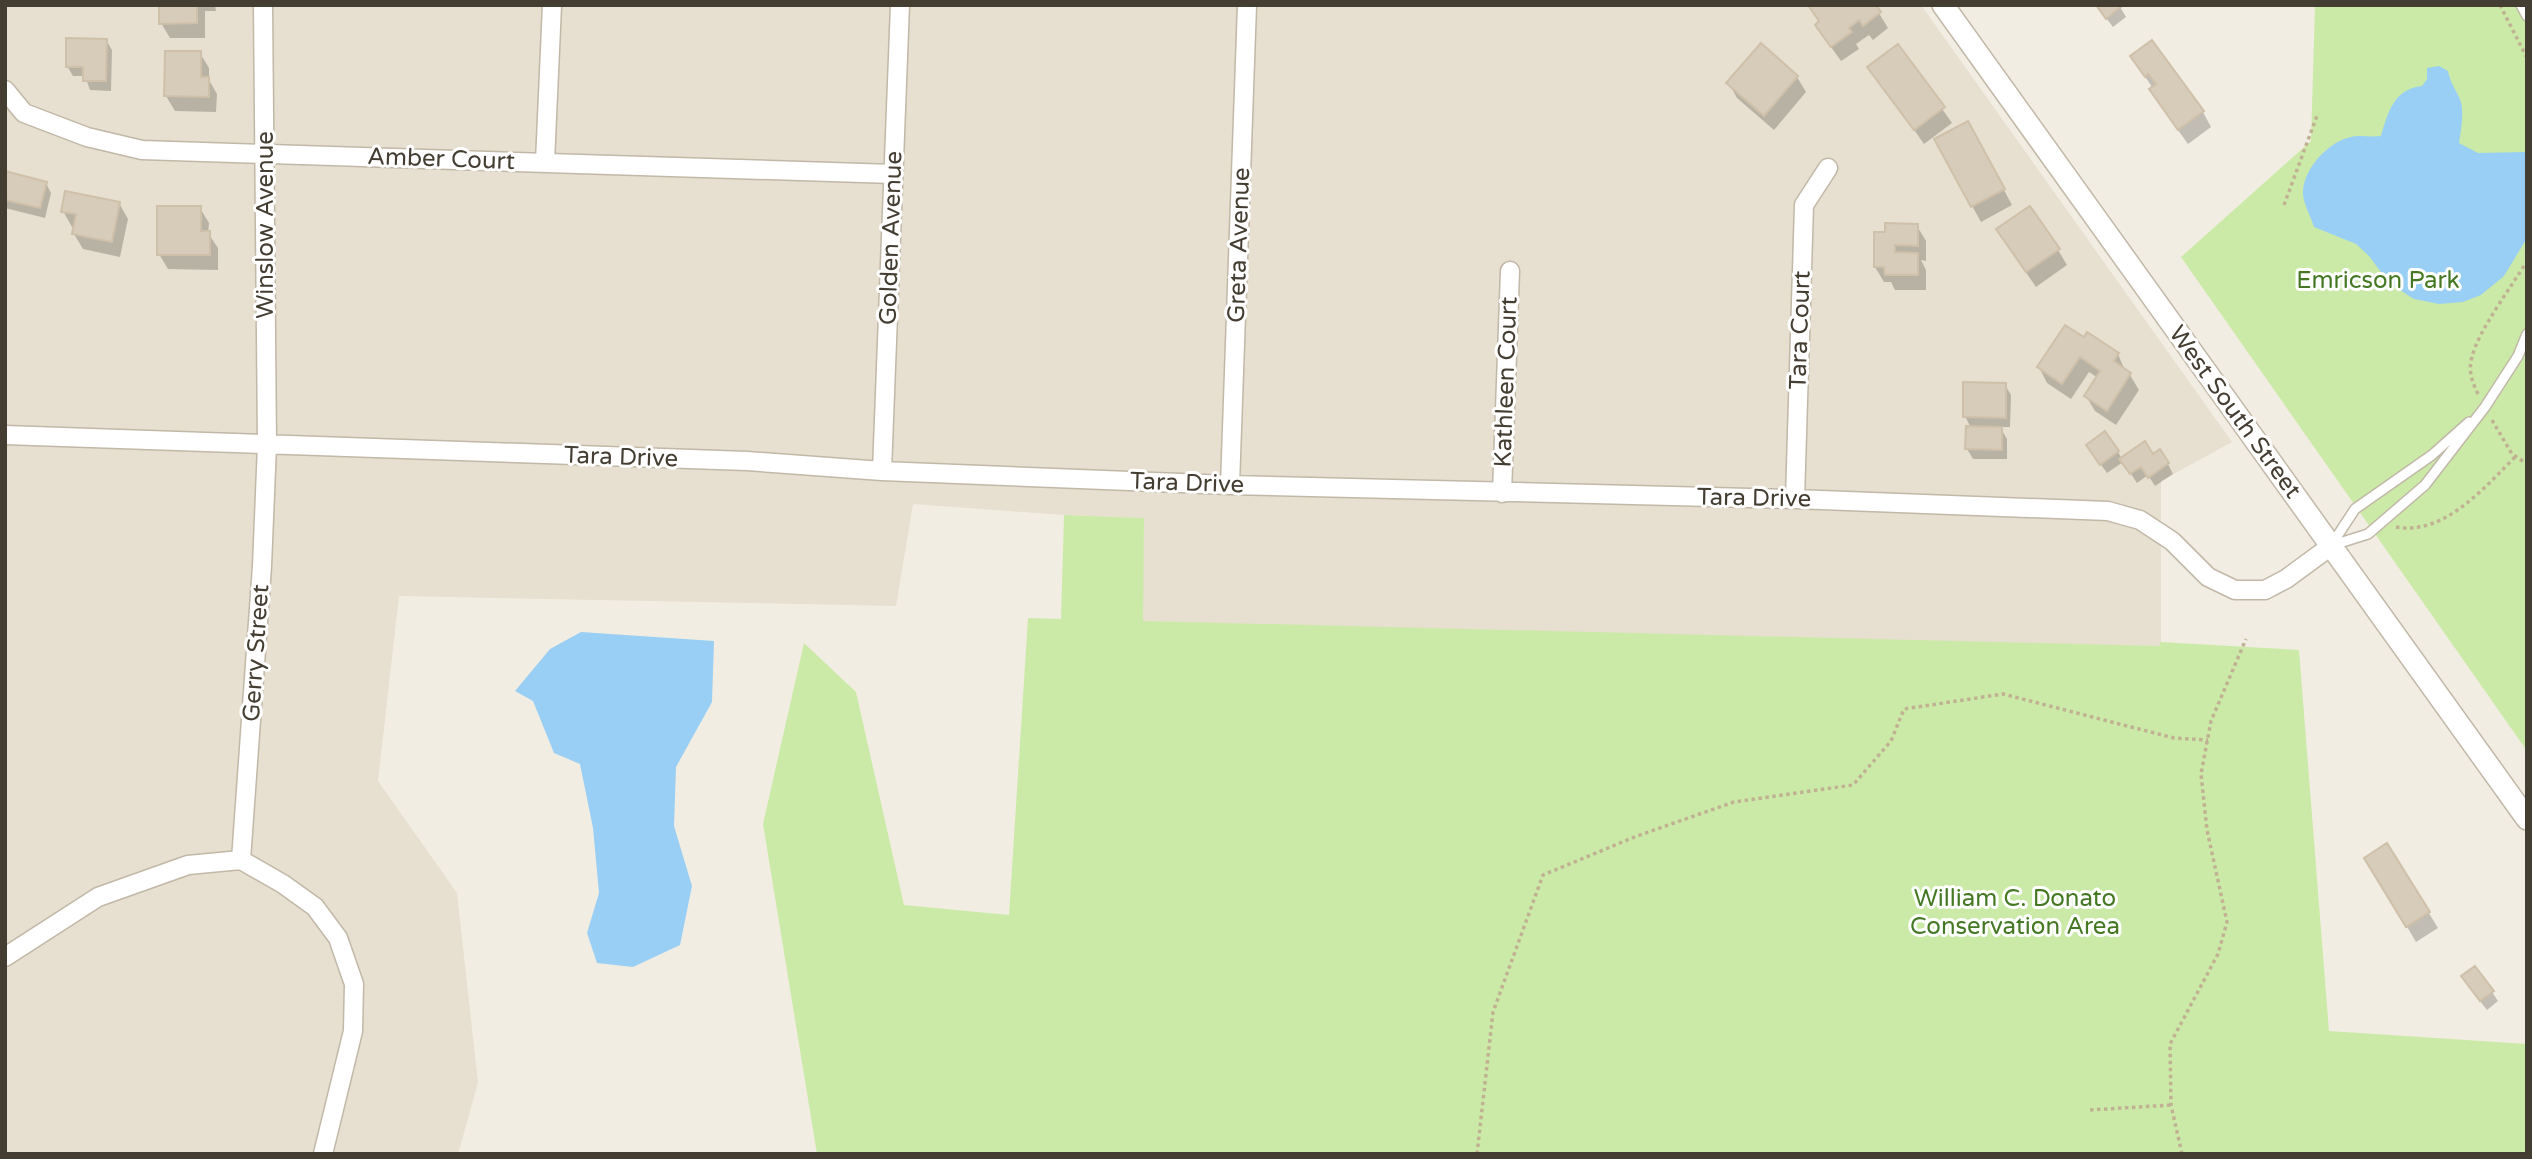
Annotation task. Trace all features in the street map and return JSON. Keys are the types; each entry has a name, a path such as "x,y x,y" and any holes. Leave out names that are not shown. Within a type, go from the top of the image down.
{"street":[{"name":"Winslow Avenue","path":"263,5 267,444"},
{"path":"545,162 552,5"},
{"name":"Golden Avenue","path":"882,471 900,5"},
{"name":"Greta Avenue","path":"1230,485 1247,5"},
{"name":"West South Street","path":"1943,5 2527,819"},
{"name":"Amber Court","path":"5,90 24,113 87,137 142,150 893,173"},
{"name":"Tara Court","path":"1795,499 1804,205 1828,168"},
{"name":"Kathleen Court","path":"1502,493 1510,271"},
{"name":"Tara Drive","path":"5,435 747,461 882,471 1230,485 1795,499 2108,511 2140,520 2172,541 2208,577 2235,590 2265,590 2286,579 2331,546"},
{"name":"Gerry Street","path":"241,860 262,566 267,444"},
{"path":"5,957 98,897 188,865 241,860 283,884 314,907 338,938 354,984 353,1031 323,1154"}],"lane":[{"path":"2521,5 2527,16"},
{"path":"2331,546 2368,534 2425,485 2486,407 2518,356 2527,334"},
{"path":"2331,546 2355,509 2432,455 2486,407"}],"path":[{"path":"2500,5 2527,58"},
{"path":"2284,205 2318,113"},
{"path":"2381,524 2418,528 2443,518 2477,495 2516,456"},
{"path":"2182,1154 2171,1105 2170,1044 2218,954 2227,922 2207,830 2201,774 2211,721 2246,639"},
{"path":"1477,1154 1493,1012 1543,875 1637,835 1734,802 1853,785 1891,741 1904,709 2003,694 2174,738 2208,740"},
{"path":"2090,1110 2171,1105"}],"shaded area":[{"path":"5,5 1921,5 2232,442 2161,481 2161,677 1141,687 1144,518 913,504 896,606 399,596 378,781 457,893 478,1083 458,1154 5,1154"}],"green space":[{"name":"Emricson Park","path":"2315,5 2527,5 2527,751 2181,257 2311,141"},
{"name":"William C. Donato Conservation Area","path":"1064,515 1144,518 1143,621 2160,646 2160,642 2299,650 2329,1031 2527,1044 2527,1154 817,1154 763,824 804,643 856,692 904,905 1009,915 1028,618 1061,619"}],"water":[{"path":"2439,66 2448,71 2461,102 2459,143 2478,153 2527,152 2527,238 2504,276 2481,295 2463,302 2439,304 2414,299 2389,283 2369,256 2356,244 2314,227 2303,195 2307,175 2321,155 2339,141 2350,137 2381,136 2394,103 2405,92 2422,86 2427,79 2427,68"},
{"path":"581,632 714,641 712,702 676,767 674,826 692,886 680,945 633,967 597,963 587,933 599,893 593,828 580,764 554,753 533,701 515,691 550,649"}],"building":[{"path":"159,5 197,5 197,23 159,24"},
{"path":"1808,5 1876,5 1881,12 1863,26 1859,20 1849,28 1852,32 1831,47 1815,25 1819,21"},
{"path":"2096,5 2121,5 2122,6 2106,19"},
{"path":"66,38 107,39 106,81 83,81 83,67 66,67"},
{"path":"2152,40 2204,111 2178,130 2149,89 2156,84 2148,74 2145,77 2130,56"},
{"path":"1761,43 1798,76 1764,116 1726,83"},
{"path":"1898,44 1945,107 1914,130 1867,67"},
{"path":"165,51 201,51 201,77 209,77 209,97 164,96"},
{"path":"1968,121 2005,189 1971,207 1934,139"},
{"path":"5,171 47,182 40,208 5,200"},
{"path":"65,191 120,202 112,242 72,234 76,214 61,212"},
{"path":"157,206 201,206 201,231 210,231 210,255 157,255"},
{"path":"2030,206 2060,249 2026,272 1996,229"},
{"path":"1885,223 1918,224 1918,246 1895,245 1895,252 1918,253 1918,275 1885,275 1884,267 1874,267 1874,232 1885,232"},
{"path":"2065,325 2084,337 2087,332 2119,353 2114,361 2131,373 2107,411 2084,396 2100,371 2080,357 2062,384 2037,367"},
{"path":"1963,382 2006,383 2006,418 1963,417"},
{"path":"1966,426 2002,427 2002,450 1965,449"},
{"path":"2105,431 2119,451 2100,465 2086,445"},
{"path":"2145,441 2153,454 2160,449 2169,463 2148,478 2141,467 2130,474 2119,459"},
{"path":"2387,843 2430,912 2406,927 2364,858"},
{"path":"2475,966 2494,991 2480,1001 2461,976"}]}
